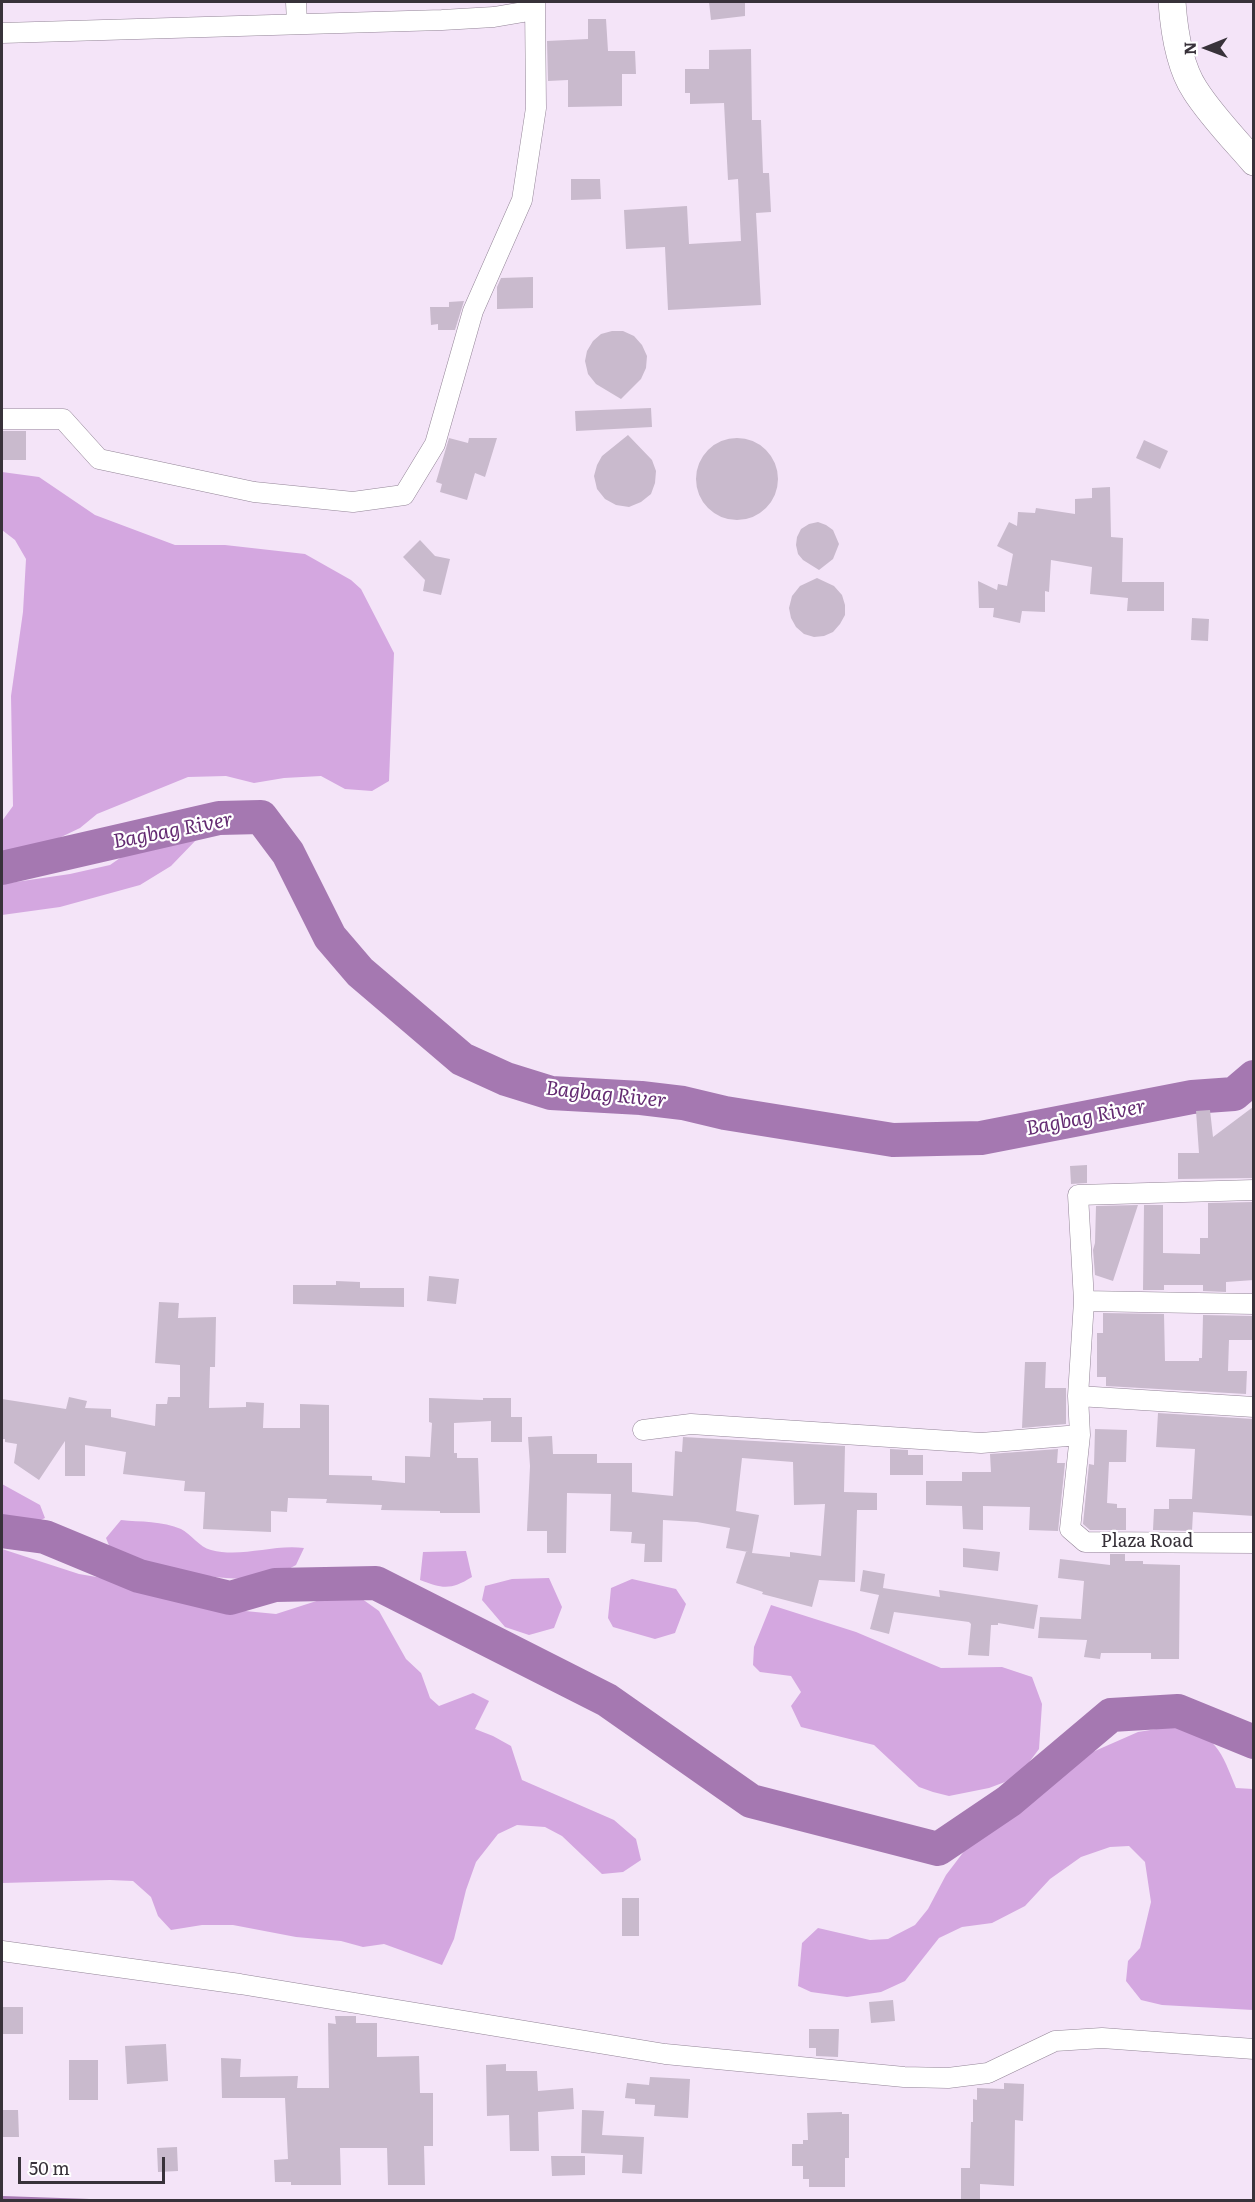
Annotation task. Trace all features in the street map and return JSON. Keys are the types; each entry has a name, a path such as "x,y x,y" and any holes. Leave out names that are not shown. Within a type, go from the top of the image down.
{"street":[{"path":"296,2 297,23"},
{"path":"1172,2 1182,60 1194,90 1254,162"},
{"path":"2,33 442,20 494,17 535,6 536,108 522,200 473,311 435,444 404,495 353,502 254,492 99,459 63,419 2,419"},
{"name":"Plaza Road","path":"1254,1190 1078,1195 1084,1301 1078,1396 1080,1435 1071,1529 1085,1542 1254,1543"},
{"path":"1084,1301 1254,1304"},
{"path":"1078,1396 1254,1407"},
{"path":"643,1430 691,1424 981,1443 1080,1435"},
{"path":"2,1951 240,1984 666,2054 904,2077 948,2078 988,2073 1055,2040 1102,2038 1254,2049"}],"shaded area":[{"path":"2,472 39,477 95,515 175,545 225,545 305,554 351,580 361,589 394,653 389,781 372,791 345,789 321,776 284,778 254,783 226,776 188,777 97,814 80,828 59,838 28,851 2,857 2,821 13,806 11,696 23,612 26,559 15,540 2,530"},
{"path":"175,824 198,838 171,866 140,885 60,907 2,915 2,884 70,874 110,865 146,840"},
{"path":"2,1484 40,1505 45,1518 30,1525 2,1521"},
{"path":"121,1520 174,1526 185,1531 207,1548 223,1552 304,1548 296,1565 276,1575 237,1579 194,1574 112,1553 106,1538"},
{"path":"2,1549 79,1574 126,1582 204,1607 276,1614 329,1597 358,1596 379,1611 406,1659 421,1673 430,1698 439,1706 473,1693 489,1701 475,1729 511,1746 522,1780 614,1820 636,1839 641,1860 623,1872 602,1874 562,1836 545,1827 517,1825 498,1834 476,1862 466,1890 454,1939 442,1965 384,1944 363,1947 341,1941 296,1937 233,1925 202,1925 171,1930 158,1916 151,1897 133,1881 2,1883"},
{"path":"466,1551 472,1577 447,1587 420,1580 423,1552"},
{"path":"549,1578 562,1607 554,1628 529,1635 505,1627 482,1600 485,1586 512,1579"},
{"path":"632,1579 676,1589 686,1604 675,1633 655,1639 613,1627 608,1618 611,1588"},
{"path":"771,1605 856,1632 941,1668 1002,1667 1032,1677 1042,1704 1039,1749 1024,1769 1005,1782 989,1788 949,1796 919,1787 874,1745 801,1727 791,1706 801,1692 791,1676 760,1672 753,1665 754,1647"},
{"path":"1175,1726 1189,1729 1209,1739 1221,1755 1236,1788 1253,1789 1253,2010 1162,2005 1141,2000 1126,1981 1128,1961 1140,1948 1151,1902 1145,1862 1129,1846 1110,1847 1081,1857 1050,1879 1025,1906 992,1923 962,1927 939,1938 905,1981 881,1992 847,1997 811,1992 798,1986 802,1943 818,1928 870,1940 888,1939 915,1925 928,1909 946,1875 965,1850 997,1828 1064,1770 1088,1754 1138,1732"},
{"path":"2,2196 119,2200 2,2200"}],"building":[{"path":"709,2 745,2 745,16 711,20"},
{"path":"588,19 606,19 608,51 635,51 636,74 622,74 622,106 568,107 568,80 548,81 547,41 588,39"},
{"path":"751,49 752,120 761,120 763,173 769,173 771,212 756,213 761,305 668,310 665,247 626,249 624,210 687,206 689,244 741,241 738,179 728,180 724,103 690,104 690,93 685,93 685,69 709,69 709,50"},
{"path":"571,179 600,179 601,199 571,200"},
{"path":"533,277 533,308 497,309 497,287 501,278"},
{"path":"464,301 455,330 438,330 438,324 431,325 430,307 449,307 449,302"},
{"path":"623,331 634,336 642,345 647,356 646,368 641,379 621,399 596,384 588,374 585,361 587,351 593,341 601,334"},
{"path":"651,408 652,427 576,431 575,411"},
{"path":"2,431 26,431 26,460 2,460"},
{"path":"628,435 652,460 656,471 651,494 641,502 629,507 616,505 605,499 597,489 594,476 602,456"},
{"path":"449,438 468,443 469,438 497,438 485,477 475,473 467,500 440,492 442,484 436,482"},
{"path":"729,438 745,438 760,445 771,456 778,471 775,495 766,508 745,520 729,520 714,513 703,502 696,487 696,471 703,456 714,445"},
{"path":"1144,440 1168,451 1160,469 1136,458"},
{"path":"1110,487 1111,537 1123,538 1122,582 1164,582 1164,611 1127,611 1128,598 1090,594 1092,567 1051,560 1049,592 1045,591 1045,612 1022,611 1020,623 993,617 994,608 979,608 978,581 997,590 998,584 1007,586 1013,554 997,546 1009,522 1017,526 1018,512 1035,513 1036,508 1075,514 1075,499 1092,498 1092,488"},
{"path":"818,522 833,530 839,544 833,559 819,570 803,560 798,554 796,545 801,529"},
{"path":"420,540 435,556 450,559 441,595 423,591 425,580 403,557"},
{"path":"817,578 834,586 842,595 845,615 833,632 814,637 804,634 796,627 789,608 792,596 800,586"},
{"path":"1192,618 1209,619 1208,641 1191,640"},
{"path":"1253,1107 1254,1178 1178,1179 1178,1153 1199,1153 1196,1111 1210,1110 1213,1137"},
{"path":"1087,1165 1087,1183 1071,1184 1070,1166"},
{"path":"1254,1202 1254,1280 1226,1282 1226,1292 1203,1291 1203,1285 1164,1285 1164,1290 1143,1290 1144,1205 1163,1205 1163,1253 1200,1254 1200,1238 1208,1238 1208,1203"},
{"path":"1138,1205 1113,1281 1095,1275 1093,1250 1096,1206"},
{"path":"429,1276 459,1279 456,1304 427,1301"},
{"path":"336,1281 360,1282 360,1288 404,1288 404,1307 293,1304 293,1285 336,1285"},
{"path":"159,1302 179,1303 178,1318 216,1317 215,1367 210,1367 209,1408 246,1407 246,1402 264,1403 263,1428 300,1428 300,1404 329,1405 329,1475 372,1476 372,1480 405,1483 405,1456 430,1457 432,1423 429,1422 429,1398 483,1400 483,1398 511,1398 511,1417 522,1417 522,1442 491,1442 491,1421 454,1423 454,1453 457,1453 457,1458 478,1458 480,1513 381,1510 382,1505 326,1503 327,1499 288,1498 287,1512 271,1511 271,1532 203,1529 205,1492 184,1491 185,1481 123,1474 126,1452 85,1445 85,1476 65,1476 65,1441 39,1480 14,1463 17,1444 5,1442 5,1439 2,1439 2,1399 66,1409 69,1397 87,1401 85,1408 111,1409 111,1417 155,1426 156,1404 167,1404 168,1397 180,1397 180,1365 155,1363"},
{"path":"1103,1313 1164,1314 1165,1361 1199,1361 1199,1358 1202,1358 1203,1315 1254,1316 1254,1340 1229,1340 1228,1371 1247,1371 1246,1394 1106,1386 1106,1377 1097,1377 1097,1333 1103,1333"},
{"path":"1025,1362 1046,1362 1045,1388 1066,1388 1066,1424 1022,1428"},
{"path":"1158,1413 1254,1419 1254,1516 1193,1512 1192,1531 1153,1530 1154,1509 1169,1509 1169,1499 1192,1499 1195,1449 1156,1447"},
{"path":"1095,1429 1127,1430 1126,1462 1109,1462 1107,1503 1117,1504 1117,1508 1126,1508 1126,1530 1090,1530 1083,1524 1089,1464 1094,1465"},
{"path":"552,1436 553,1454 597,1454 597,1463 632,1463 632,1492 673,1496 675,1451 682,1452 683,1437 845,1446 844,1492 877,1493 877,1510 857,1510 855,1582 819,1580 812,1607 762,1594 763,1592 736,1583 746,1552 748,1552 726,1548 730,1528 697,1522 663,1520 662,1562 644,1562 645,1544 631,1543 632,1532 610,1531 611,1494 567,1493 566,1553 547,1553 547,1531 527,1531 530,1466 528,1437","holes":["742,1458 793,1462 794,1505 825,1504 821,1556 790,1552 790,1557 752,1553 759,1515 736,1511"]},
{"path":"890,1449 908,1450 908,1455 923,1455 923,1475 890,1475"},
{"path":"1058,1449 1057,1463 1065,1463 1058,1531 1029,1530 1030,1507 983,1506 983,1530 963,1529 962,1506 926,1505 926,1481 962,1481 962,1472 991,1472 990,1454"},
{"path":"963,1548 1000,1552 998,1571 963,1567"},
{"path":"1110,1554 1125,1554 1125,1561 1143,1561 1143,1564 1180,1565 1179,1659 1151,1659 1151,1653 1101,1653 1100,1659 1084,1657 1087,1640 1038,1638 1040,1617 1081,1619 1084,1581 1058,1578 1060,1559 1110,1565"},
{"path":"863,1570 885,1574 883,1588 940,1597 939,1590 1038,1605 1034,1629 998,1623 998,1625 991,1625 989,1656 968,1655 971,1624 969,1622 894,1612 889,1634 870,1629 879,1595 860,1591"},
{"path":"622,1898 639,1898 639,1936 622,1936"},
{"path":"893,2000 895,2021 871,2023 869,2002"},
{"path":"2,2007 23,2007 23,2034 2,2034"},
{"path":"335,2016 356,2016 356,2023 377,2023 377,2057 419,2056 420,2093 433,2093 433,2146 424,2146 425,2185 388,2185 387,2148 340,2148 341,2185 291,2185 291,2182 275,2182 274,2160 288,2159 285,2098 222,2098 221,2058 241,2059 240,2077 298,2076 297,2088 329,2088 328,2023 336,2024"},
{"path":"809,2029 839,2029 838,2057 816,2056 816,2048 809,2048"},
{"path":"166,2044 168,2081 127,2084 125,2046"},
{"path":"69,2060 98,2060 98,2100 69,2100"},
{"path":"506,2064 506,2071 537,2071 538,2091 573,2088 574,2109 538,2112 539,2151 510,2151 509,2115 487,2116 486,2065"},
{"path":"650,2077 690,2079 688,2118 654,2116 655,2105 635,2104 635,2099 625,2098 627,2083 649,2085"},
{"path":"1004,2083 1024,2084 1023,2121 1015,2120 1014,2186 980,2184 980,2200 961,2200 961,2168 970,2168 973,2099 977,2100 977,2088 1004,2089"},
{"path":"2,2110 18,2110 19,2137 2,2137"},
{"path":"582,2110 604,2111 602,2135 644,2137 642,2174 622,2173 623,2155 581,2153"},
{"path":"842,2112 842,2114 849,2114 849,2158 845,2158 845,2187 809,2187 809,2179 803,2179 803,2166 792,2166 792,2144 803,2144 803,2140 808,2140 807,2113"},
{"path":"177,2147 178,2171 158,2172 157,2148"},
{"path":"551,2156 585,2156 585,2175 552,2176"}],"waterway":[{"name":"Bagbag River","path":"2,868 219,818 261,817 288,853 330,937 360,972 462,1059 506,1079 551,1093 641,1098 683,1103 725,1113 893,1140 981,1138 1192,1097 1234,1094 1254,1077"},
{"path":"2,1531 45,1537 139,1576 230,1598 275,1585 376,1583 607,1700 751,1801 938,1849 1009,1801 1111,1715 1178,1711 1254,1742"}]}
